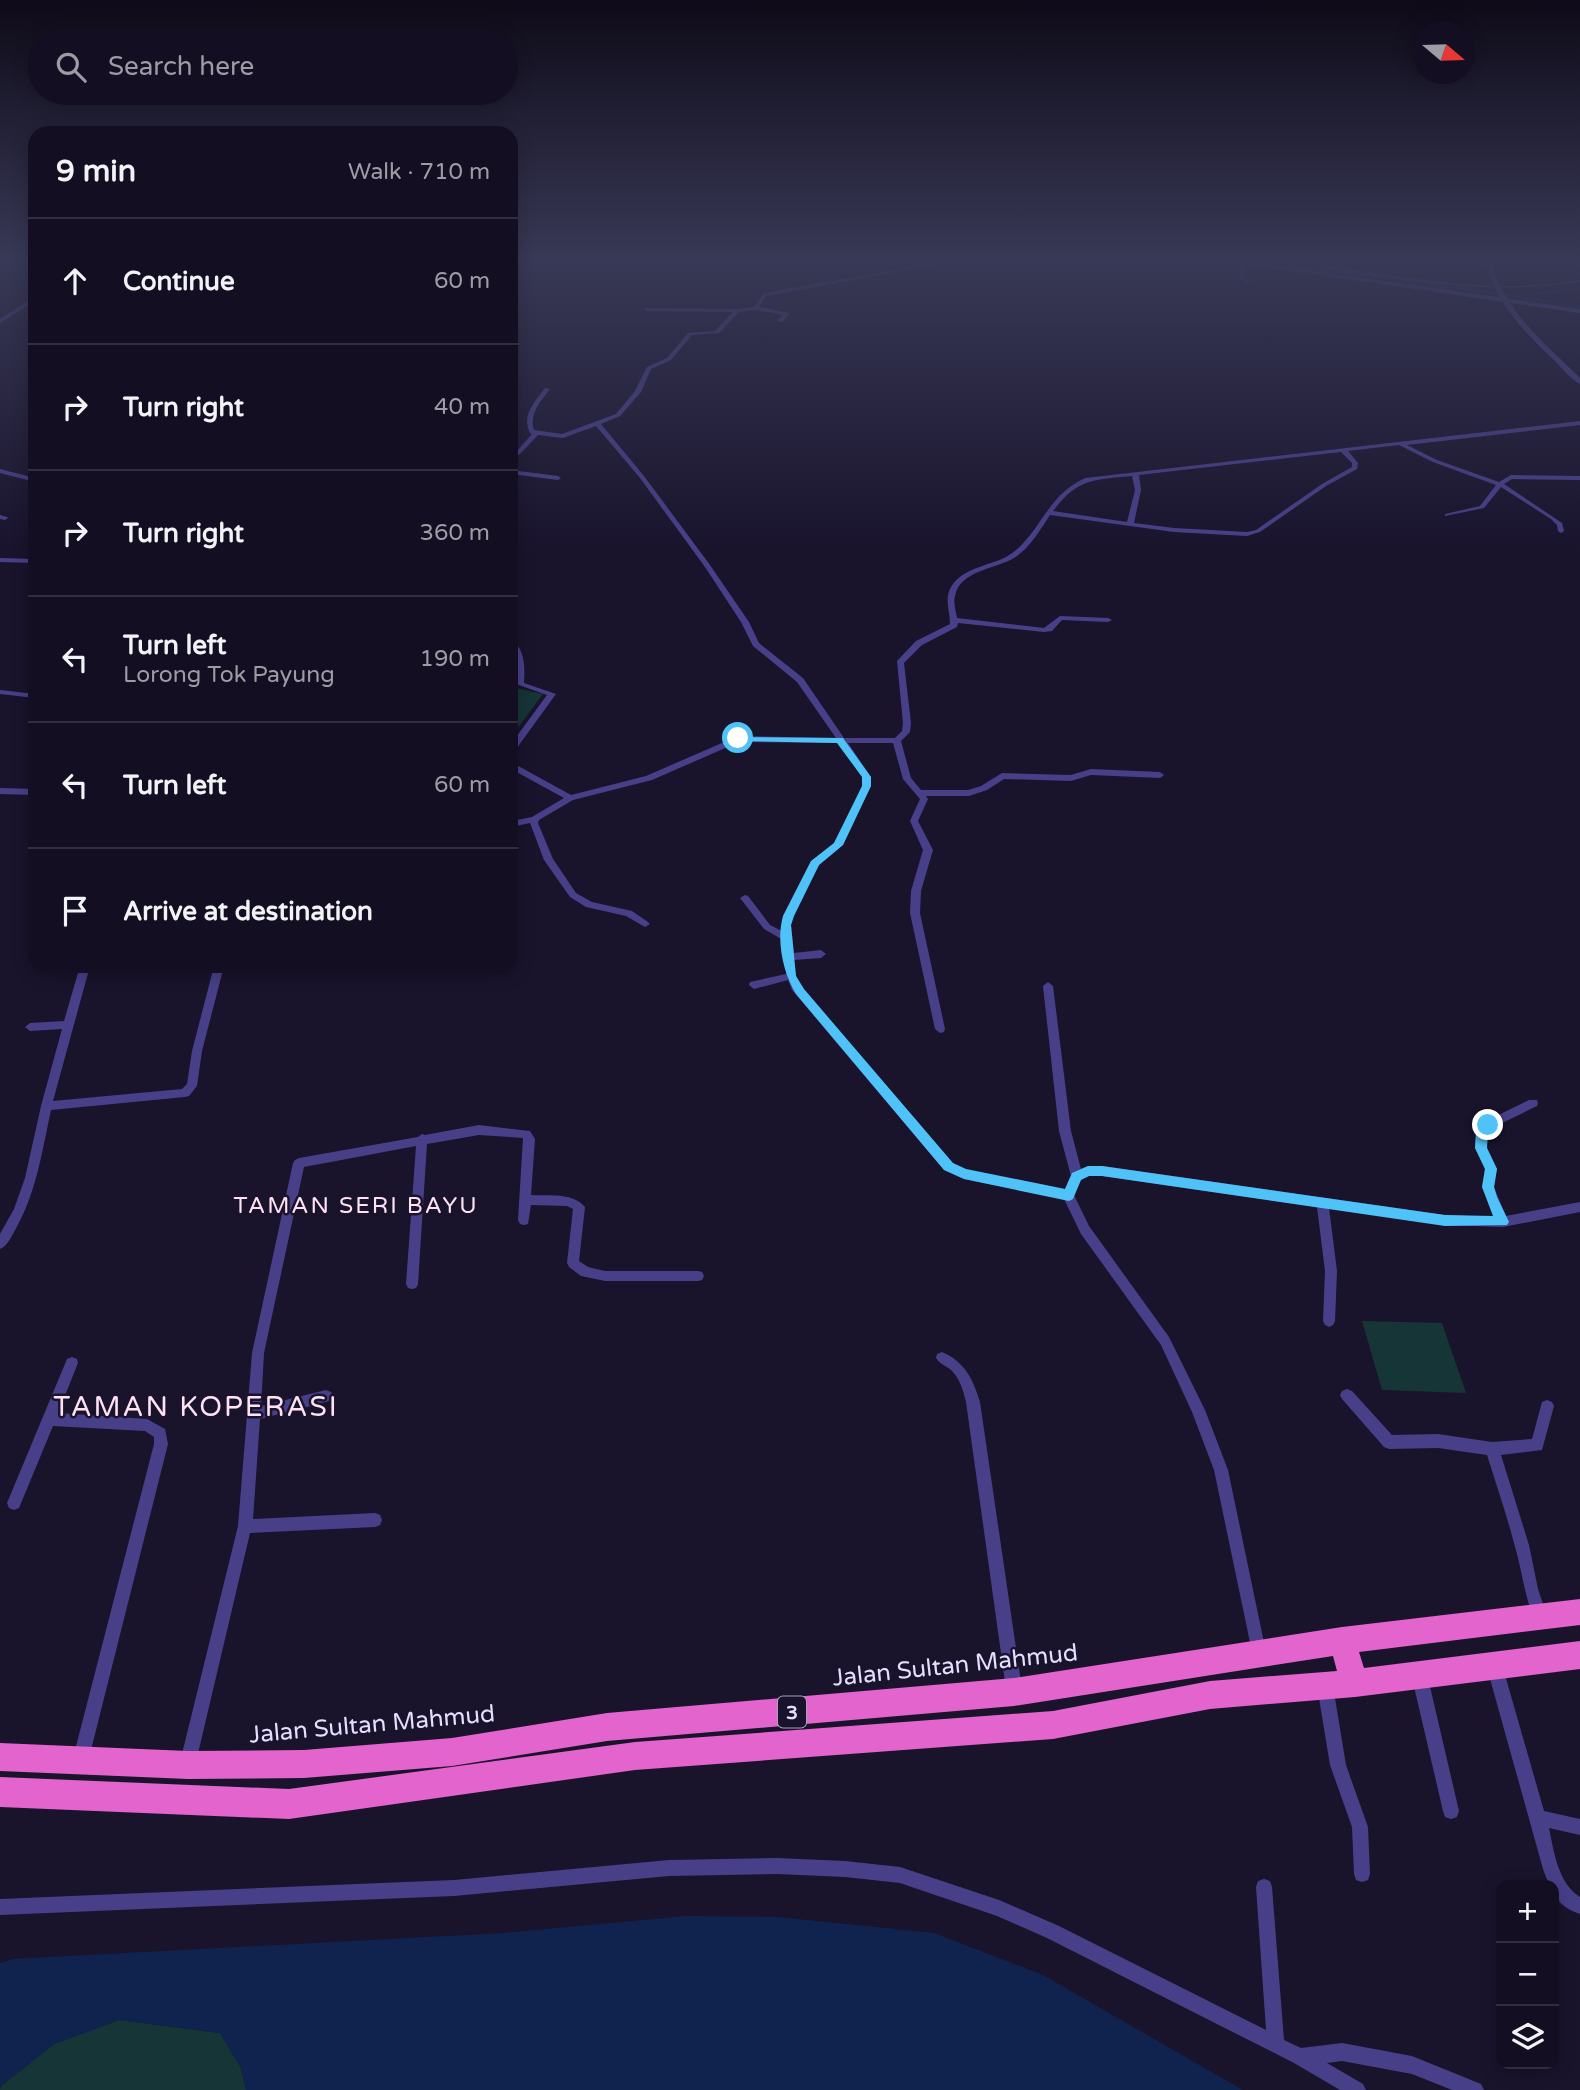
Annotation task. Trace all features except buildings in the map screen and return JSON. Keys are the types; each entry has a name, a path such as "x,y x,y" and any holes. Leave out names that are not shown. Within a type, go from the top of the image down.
{"highway":[{"name":"Jalan Sultan Mahmud","path":"0,1757 188,1765 304,1764 452,1752 607,1727 1014,1692 1342,1641 1580,1612"},
{"path":"1342,1641 1355,1683"},
{"name":"3","path":"0,1792 289,1804 635,1756 966,1734 1053,1725 1210,1695 1355,1683 1580,1654"}],"street":[{"path":"518,453 533,436 561,436 621,413 638,393 649,368 671,357"},
{"path":"1555,357 1580,382"},
{"path":"533,436 528,424 530,414 547,389"},
{"path":"518,823 536,819 570,798 649,778 738,738 897,741 906,732 907,723 901,663 919,643 950,629 954,620 950,600 957,583 1015,555 1038,530 1063,492 1077,483 1135,473 1580,423"},
{"path":"597,424 642,477 708,566 745,622 756,644 800,680 864,773 868,783 838,845 815,863 788,916 791,976 800,991 948,1167 964,1174 1069,1195"},
{"path":"1399,443 1435,461 1500,484 1560,524 1561,531"},
{"path":"1049,513 1129,526 1200,533 1247,534 1258,531 1324,485 1355,468 1355,463 1342,449"},
{"path":"0,471 28,478"},
{"path":"518,473 558,478"},
{"path":"1129,526 1138,491 1135,473"},
{"path":"1447,515 1482,507 1500,484 1517,475 1580,478"},
{"path":"0,560 28,561"},
{"path":"954,620 1044,630 1049,629 1060,618 1108,620"},
{"path":"518,650 521,658 520,684 552,694 518,740"},
{"path":"0,692 28,695"},
{"path":"897,741 906,779 921,793 923,804 914,823 928,850 916,891 915,913 940,1029"},
{"path":"518,769 570,798"},
{"path":"921,793 969,793 984,788 1002,776 1070,779 1091,772 1160,775"},
{"path":"0,791 28,792"},
{"path":"536,819 534,826 546,854 573,895 589,905 629,913 646,924"},
{"path":"745,898 767,927 787,938"},
{"path":"789,957 821,954"},
{"path":"0,1244 20,1213 28,1193 46,1106 83,973"},
{"path":"46,1106 185,1093 192,1086 197,1051 217,973"},
{"path":"754,985 791,976"},
{"path":"1048,986 1065,1131 1077,1177"},
{"path":"30,1027 68,1025"},
{"path":"1503,1222 1488,1187 1491,1169 1481,1148 1482,1132 1488,1125 1533,1103"},
{"path":"188,1765 245,1526 258,1353 299,1163 479,1130 526,1134 529,1139 524,1220"},
{"path":"412,1284 422,1139"},
{"path":"1259,1653 1221,1470 1198,1410 1165,1342 1086,1230 1069,1195 1077,1177 1088,1171 1102,1171 1445,1220 1503,1222 1579,1209"},
{"path":"525,1200 569,1201 579,1207 573,1263 585,1272 605,1276 698,1276"},
{"path":"1322,1202 1331,1271 1329,1321"},
{"path":"942,1358 956,1364 966,1376 973,1402 1014,1692"},
{"path":"13,1503 72,1363"},
{"path":"1347,1395 1389,1442 1438,1441 1492,1449 1537,1444 1547,1406"},
{"path":"254,1414 326,1396"},
{"path":"48,1419 147,1424 160,1434 161,1444 80,1760"},
{"path":"1492,1449 1541,1616"},
{"path":"245,1526 375,1520"},
{"path":"1494,1665 1548,1860 1563,1895 1572,1904 1580,1906"},
{"path":"1419,1675 1451,1811"},
{"path":"1325,1686 1338,1765 1360,1827 1362,1874"},
{"path":"1538,1818 1580,1827"},
{"path":"0,1907 454,1888 669,1868 777,1866 900,1875 999,1908 1120,1964 1300,2057 1357,2090"},
{"path":"1264,1887 1276,2045"},
{"path":"1300,2057 1342,2052 1412,2065 1475,2090"}],"green space":[{"path":"518,689 543,694 518,728"},
{"path":"1362,1321 1442,1323 1466,1393 1382,1390"},
{"path":"119,2020 220,2033 241,2068 246,2090 0,2090 1,2086 54,2044"}],"water":[{"path":"686,1916 778,1917 934,1933 1043,1975 1243,2090 246,2090 241,2068 220,2033 119,2020 54,2044 0,2087 0,1963 13,1959 503,1933"}],"district":[{"name":"TAMAN SERI BAYU","path":"356,1205"},
{"name":"TAMAN KOPERASI","path":"196,1406"}],"route":[{"path":"738,738 840,740 867,777 867,786 838,845 815,863 788,916 786,925 791,976 796,987 948,1167 964,1174 1069,1195 1077,1177 1088,1171 1102,1171 1445,1220 1503,1222 1491,1198 1488,1187 1491,1169 1481,1148 1482,1132 1488,1125"}]}
